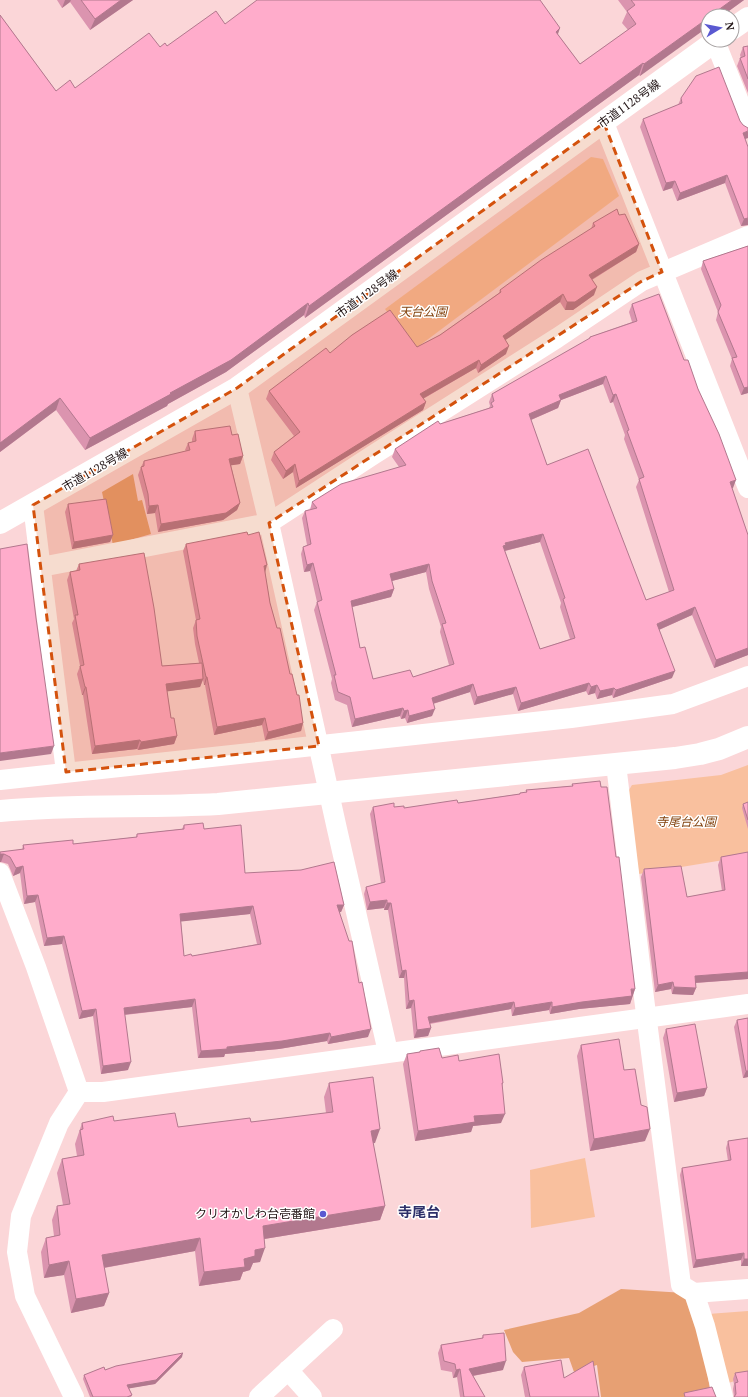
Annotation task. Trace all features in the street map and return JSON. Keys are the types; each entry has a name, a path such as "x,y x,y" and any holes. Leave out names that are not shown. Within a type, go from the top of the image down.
{"street":[{"name":"市道1128号線","path":"0,523 237,388 706,48"},
{"path":"724,48 748,124"},
{"path":"604,123 748,488"},
{"path":"41,568 269,523 373,454 557,338 642,280 748,236"},
{"path":"237,388 269,523 388,1052"},
{"path":"33,505 66,772"},
{"path":"0,780 564,719 673,704 748,676"},
{"path":"0,811 67,806 181,806 218,804 616,764 700,754 719,749 748,737"},
{"path":"616,764 646,1017 681,1285 694,1293 748,1290"},
{"path":"0,873 36,967 80,1092"},
{"path":"80,1092 103,1092 748,1004"},
{"path":"74,1397 25,1296 17,1252 21,1216 59,1123 80,1092"},
{"path":"694,1293 705,1326 724,1397"},
{"path":"259,1397 332,1330"},
{"path":"288,1370 312,1397"}],"highlighted area":[{"path":"604,123 662,272 642,281 269,523 319,746 66,772 33,505 237,388"}],"green space":[{"name":"天台公園","path":"591,157 603,159 619,196 415,349 385,309"},
{"name":"寺尾台公園","path":"748,765 748,856 639,874 626,795 632,785 721,775"},
{"path":"585,1158 595,1217 531,1228 530,1170"},
{"path":"748,1311 748,1377 725,1384 708,1314"}],"shaded area":[{"path":"133,474 138,501 142,500 151,534 113,545 102,492"},
{"path":"621,1289 685,1293 703,1343 711,1397 601,1397 597,1365 574,1372 569,1358 522,1362 513,1352 504,1330 579,1313"}],"building":[{"path":"81,0 121,0 95,19"},
{"path":"257,0 540,0 560,28 556,32 580,64 636,24 627,11 635,5 631,0 732,0 721,8 700,8 700,24 644,64 643,63 309,306 308,303 231,360 90,438 60,398 0,443 0,15 56,91 70,80 75,88 149,33 160,47 165,43 167,46 216,11 225,24"},
{"path":"748,46 748,79 740,58 745,56 743,47"},
{"path":"719,67 740,121 748,128 748,131 743,133 748,147 748,218 744,219 727,175 680,193 675,181 666,183 643,119 682,103 681,98 696,76"},
{"path":"617,209 619,215 625,214 639,244 589,275 597,287 575,302 567,302 563,294 503,336 509,346 481,365 479,360 420,394 426,402 299,481 295,464 286,471 274,452 300,432 269,391 326,348 330,353 352,335 390,310 417,347 440,335 501,292 500,290 541,260 595,226 593,223"},
{"path":"748,246 748,387 744,388 732,358 737,357 718,312 721,305 703,261"},
{"path":"659,294 684,360 688,360 698,389 719,434 736,480 730,482 748,535 748,648 716,660 695,607 657,624 675,671 616,690 614,688 600,691 597,685 591,687 589,683 521,703 516,687 477,697 473,684 432,698 435,709 409,716 408,710 404,711 403,708 355,719 350,697 338,692 334,675 336,675 317,602 322,600 313,563 307,565 303,547 311,544 305,511 317,508 312,502 341,484 406,465 395,449 438,421 440,424 493,407 491,403 494,401 492,394 590,337 637,321 632,304","holes":["606,376 613,395 616,394 629,430 627,431 644,477 639,479 674,590 646,600 588,449 547,465 529,414 561,400 559,395","543,534 565,598 563,599 575,638 540,649 503,546 506,545 505,543","429,564 432,581 446,623 442,624 454,664 413,677 410,670 373,679 365,647 360,648 351,601 394,589 390,574"]},
{"path":"230,426 232,435 238,434 243,456 229,459 240,503 226,513 161,524 158,505 149,506 148,494 141,467 144,466 144,461 190,450 188,443 196,441 195,431"},
{"path":"106,499 113,535 74,542 68,504"},
{"path":"247,532 248,535 259,532 267,565 264,566 270,603 277,628 280,628 290,674 292,674 297,695 299,695 303,723 268,732 265,718 217,727 197,636 196,620 200,619 186,544"},
{"path":"27,544 54,746 0,753 0,549"},
{"path":"144,553 154,608 162,666 202,663 203,679 166,684 171,718 174,718 177,736 141,742 140,740 95,746 86,687 80,666 84,665 75,615 78,615 70,572 80,570 79,564"},
{"path":"600,781 601,787 607,787 616,857 619,857 635,989 631,989 632,996 552,1007 552,1002 515,1008 514,1002 428,1017 431,1028 417,1030 414,1000 409,1001 406,970 402,971 391,903 387,903 387,900 370,902 366,887 385,882 373,807 394,803 394,807 404,806 404,808 457,800 458,803 520,794 527,792 526,790 573,786 572,784"},
{"path":"748,802 748,820 743,804"},
{"path":"203,823 204,829 241,825 245,873 301,870 334,862 344,905 337,905 349,941 352,941 359,983 362,982 371,1029 331,1037 330,1033 282,1041 227,1047 227,1049 201,1051 195,999 124,1008 131,1062 103,1066 96,1009 82,1011 64,936 47,938 38,895 27,896 23,866 16,868 10,857 0,854 0,852 24,849 23,845 73,840 73,844 137,837 137,834 184,829 184,825","holes":["253,906 261,944 192,956 191,954 184,956 180,914"]},
{"path":"748,852 748,972 695,976 696,988 674,987 673,982 658,985 644,869 681,866 687,897 725,890 721,857"},
{"path":"748,1018 748,1071 746,1071 737,1020"},
{"path":"695,1024 707,1088 677,1093 666,1029"},
{"path":"619,1039 624,1070 635,1069 641,1105 647,1107 650,1129 594,1139 581,1045"},
{"path":"439,1048 442,1058 458,1055 459,1061 499,1054 505,1114 474,1116 475,1122 418,1131 407,1054"},
{"path":"373,1077 380,1129 371,1131 385,1206 263,1226 265,1248 255,1250 255,1256 244,1259 245,1267 204,1272 200,1238 102,1255 109,1293 76,1299 69,1261 49,1265 46,1238 60,1235 57,1206 70,1204 62,1159 84,1155 80,1130 83,1129 82,1123 113,1116 114,1121 175,1113 178,1127 250,1118 251,1122 333,1112 329,1083"},
{"path":"748,1138 748,1259 744,1259 744,1253 696,1260 682,1168 731,1160 728,1141"},
{"path":"504,1333 506,1361 469,1369 485,1397 464,1397 460,1369 456,1370 455,1364 444,1361 441,1345 483,1338 483,1335"},
{"path":"183,1353 156,1380 127,1385 132,1395 127,1397 93,1397 84,1375 104,1367 105,1370 116,1366"},
{"path":"561,1360 564,1378 593,1361 599,1397 530,1397 524,1367"},
{"path":"748,1371 748,1397 734,1397 736,1394 735,1383 738,1382 735,1373"},
{"path":"712,1387 716,1397 685,1397 684,1393"}],"place":[{"name":"クリオかしわ台壱番館","path":"323,1214"}],"district":[{"name":"寺尾台","path":"419,1212"}]}
